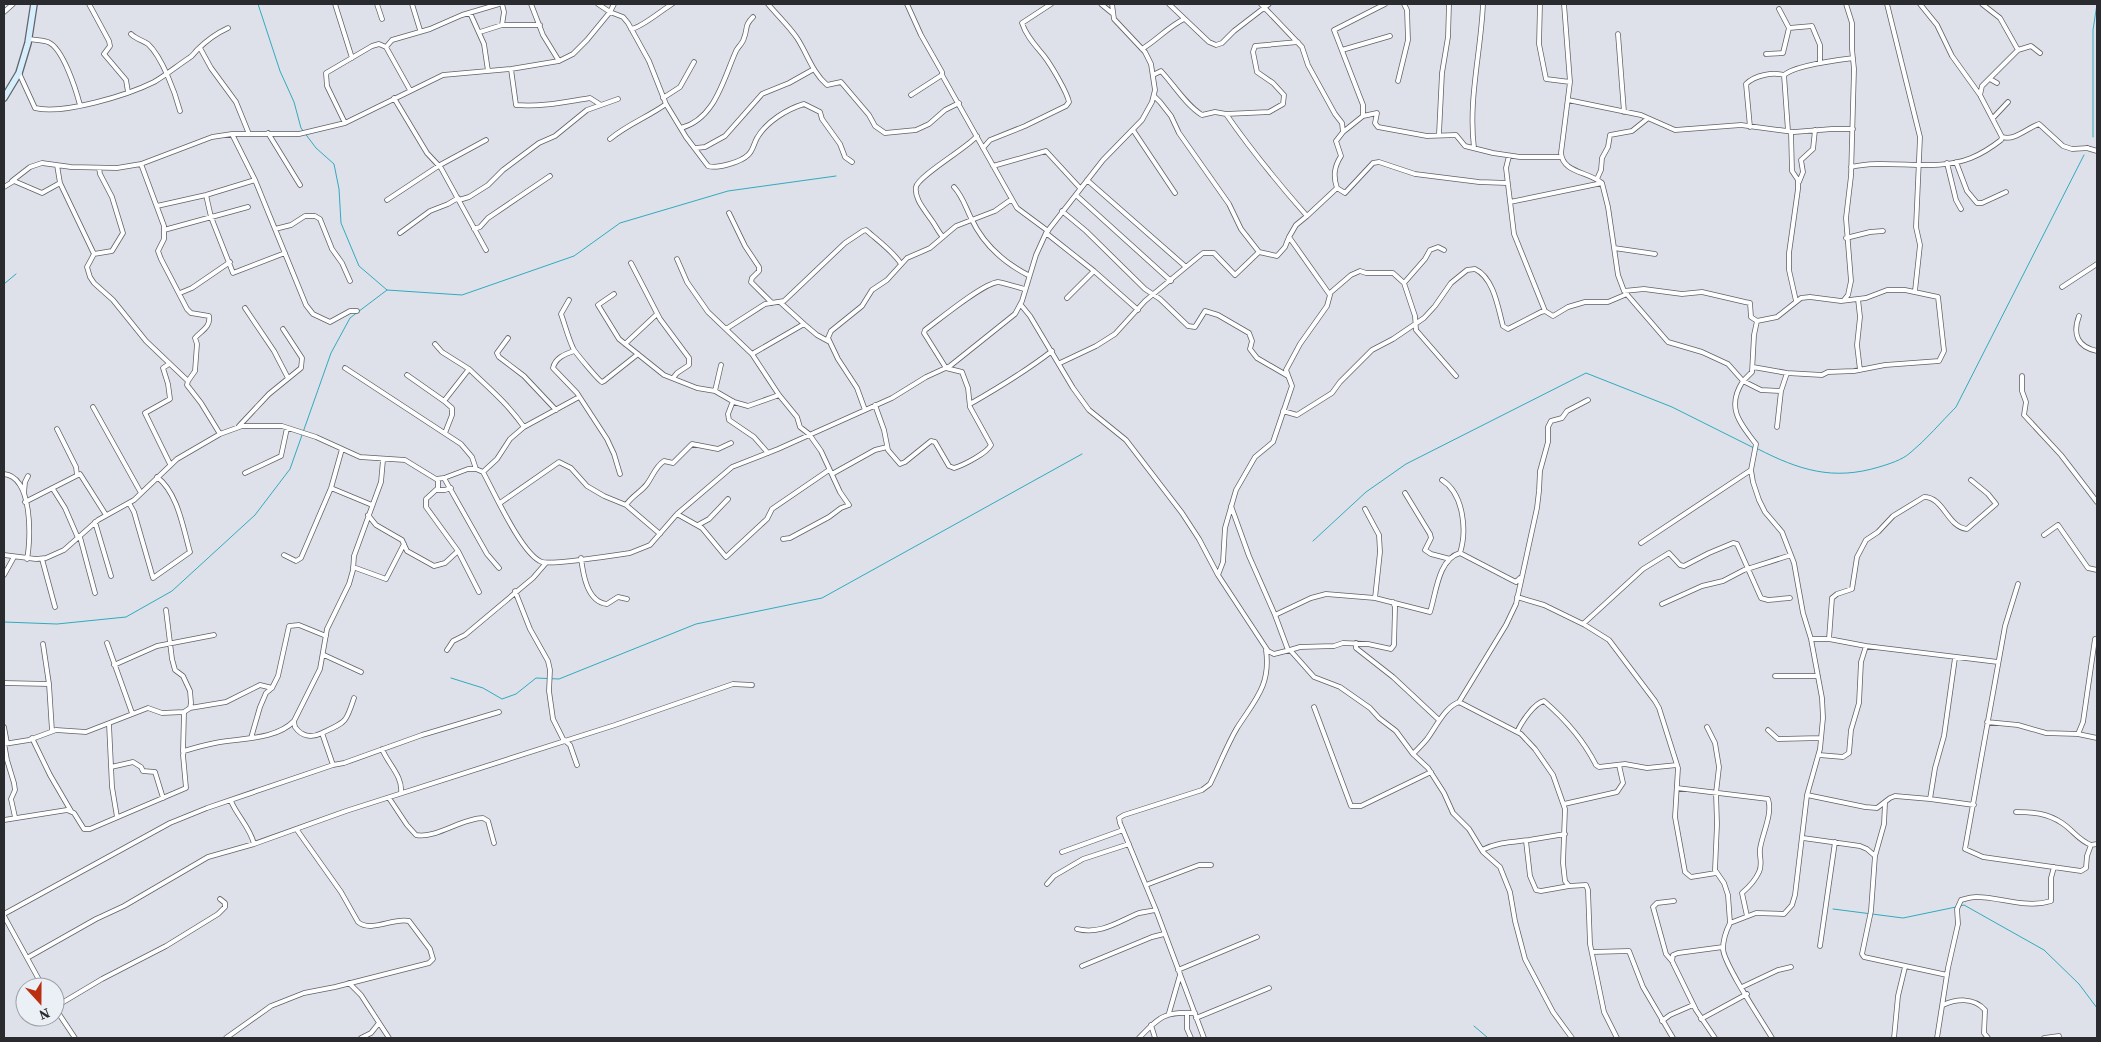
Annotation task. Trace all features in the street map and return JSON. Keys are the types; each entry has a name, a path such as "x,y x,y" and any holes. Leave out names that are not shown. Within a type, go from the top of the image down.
{"street":[{"path":"4,12 13,4"},
{"path":"4,98 19,74 28,40 34,4"},
{"path":"89,4 110,41 110,46 104,54 126,80 128,92"},
{"path":"335,4 352,58"},
{"path":"377,4 382,20"},
{"path":"412,4 420,30"},
{"path":"386,47 390,41 414,34 420,30 430,29 462,14 501,4 504,12 502,26"},
{"path":"531,4 559,61"},
{"path":"598,4 623,18 631,29 649,61 666,104 708,166 726,166 748,155 757,138 771,123 795,106 804,104 820,112 822,119 840,144 845,157 852,162"},
{"path":"4,187 30,167 42,163 117,168 141,164 212,137 232,134 299,134 345,123 443,75 510,69 559,61 573,54 610,12 614,4"},
{"path":"631,29 643,26 654,14 671,4"},
{"path":"768,4 796,36 814,69 826,85 841,82 875,126 885,133 916,130 929,124 945,110 959,103"},
{"path":"907,4 942,75 1017,208 1138,310"},
{"path":"984,148 990,140 1025,126 1066,106 1069,102 1046,59 1029,38 1022,23 1051,4"},
{"path":"4,555 27,559 42,559 64,550 95,522 141,494 170,464 220,434 246,425 287,428 316,437 360,457 405,460 438,480 468,469 476,469 483,472 506,516 533,557 546,563 630,553 650,545 677,514 732,467 892,398 946,368 1015,314 1020,305 1028,275 1047,232 1103,160 1133,130 1148,111 1154,96 1155,90 1151,64 1142,49 1101,4"},
{"path":"1112,4 1112,14"},
{"path":"1169,4 1209,42 1216,45 1222,43 1262,5 1269,4"},
{"path":"1363,116 1363,105 1334,30 1385,4"},
{"path":"1398,81 1408,40 1407,10 1404,4"},
{"path":"1439,134 1442,73 1448,37 1449,4"},
{"path":"1474,148 1472,121 1473,86 1481,42 1483,4"},
{"path":"1540,4 1539,44 1546,79 1570,82"},
{"path":"1564,4 1570,82 1561,157 1566,166 1602,183 1618,275 1626,292 1668,342 1702,352 1728,364 1743,381 1761,390 1781,391"},
{"path":"1844,300 1848,296 1851,281 1846,238 1846,209 1851,167 1854,69 1852,23 1846,4"},
{"path":"1887,4 1920,137 1916,227 1920,245 1915,291"},
{"path":"1920,4 1937,25 1952,56 1980,95 2002,137 2007,139 2014,137 2039,124 2063,146 2088,148 2097,151"},
{"path":"1982,4 2000,18 2018,50"},
{"path":"1262,5 1298,42 1308,66 1342,123 1344,132"},
{"path":"1766,54 1783,53 1789,28 1779,9"},
{"path":"470,13 480,32 488,71"},
{"path":"681,128 695,123 708,111 727,76 736,51 744,38 746,25 753,17"},
{"path":"1142,49 1156,41 1173,25 1184,19"},
{"path":"480,32 502,26 540,25"},
{"path":"1789,28 1812,26 1820,45 1820,63"},
{"path":"19,74 35,108 46,110 108,99 152,82 166,74 228,28"},
{"path":"131,34 148,45 155,53 174,89 180,111"},
{"path":"1618,34 1624,112"},
{"path":"1342,50 1390,36"},
{"path":"28,40 47,41 56,48 74,83 80,105"},
{"path":"1153,75 1161,72 1178,89 1192,109 1202,115 1215,112 1226,114 1269,112 1283,104 1284,95 1273,83 1257,72 1253,52 1255,46 1298,42"},
{"path":"345,123 327,86 325,77 327,71 376,44 386,47 410,90"},
{"path":"1980,95 1982,86 2018,50 2031,46 2040,53"},
{"path":"200,48 211,68 236,102 249,134"},
{"path":"1750,126 1746,84 1769,74 1784,75 1788,71 1820,63 1853,58"},
{"path":"663,98 680,87 694,62"},
{"path":"510,69 516,105 558,104 590,98 602,105"},
{"path":"696,148 705,147 725,136 762,94 789,83 814,69"},
{"path":"911,95 942,75"},
{"path":"1784,75 1792,171 1798,180 1789,253 1789,270 1796,301"},
{"path":"1990,79 1997,83"},
{"path":"1154,96 1171,116 1179,133 1229,204 1241,229 1259,252 1277,256 1285,248 1296,225 1337,188"},
{"path":"394,98 428,153 440,165 486,250"},
{"path":"400,233 430,210 473,195 539,143 555,136 587,110 618,98"},
{"path":"1568,100 1641,115 1675,130 1741,125 1790,131 1853,129"},
{"path":"1993,118 2008,102"},
{"path":"610,139 631,123 666,104"},
{"path":"1507,183 1479,182 1415,174 1380,162 1373,164 1345,193 1337,188 1333,177 1335,165 1341,156 1336,141 1363,116 1377,113 1375,123 1378,127 1427,136 1439,134 1456,135 1465,146 1509,156 1561,157"},
{"path":"1226,114 1249,148 1263,162 1307,216"},
{"path":"1597,179 1610,135 1632,131 1647,119"},
{"path":"1133,130 1175,193"},
{"path":"1798,189 1803,172 1801,160 1813,149 1815,130"},
{"path":"268,133 300,185"},
{"path":"232,134 255,180 306,305 314,314 330,322 350,311 357,311"},
{"path":"943,237 919,201 916,186 918,182 939,164 977,136"},
{"path":"1851,167 1870,163 1918,165 1956,162 1979,154 2001,140 2002,137"},
{"path":"387,200 440,165 486,140"},
{"path":"993,166 1046,151 1080,188"},
{"path":"1509,156 1506,168 1514,234 1545,311 1553,316 1568,307 1586,302 1608,302 1626,292 1644,289 1682,294 1702,292 1750,303 1751,317 1757,321 1778,317 1801,298 1810,297 1838,301 1858,299 1887,290 1915,291 1938,297 1944,351 1940,361 1828,372 1822,375 1787,373 1753,367"},
{"path":"1956,162 1967,191 1978,203 2006,192"},
{"path":"1947,163 1953,191 1961,209"},
{"path":"141,164 164,230 164,239 158,252 187,309 191,313 209,316 210,319 209,325 195,338 197,344 195,372 187,385 202,403 220,434"},
{"path":"56,165 60,183 94,254"},
{"path":"94,254 112,251 123,233 120,220 99,168"},
{"path":"474,229 550,176"},
{"path":"157,206 206,195 255,180"},
{"path":"1087,180 1186,267"},
{"path":"12,182 20,183 42,193 60,183"},
{"path":"1510,202 1602,183"},
{"path":"954,188 963,198 972,221 993,251 1013,267 1028,275"},
{"path":"206,195 211,217 232,270 236,273 285,253"},
{"path":"1076,195 1171,281"},
{"path":"829,342 831,331 862,306 872,290 886,280 906,258 930,248 956,226 995,211 1009,201 1013,201"},
{"path":"164,230 248,207"},
{"path":"1062,212 1086,231 1132,276 1191,328 1195,327 1205,311 1210,311 1249,333 1252,341 1250,349 1256,358 1288,376"},
{"path":"729,213 759,267 759,271 752,278 751,282 772,303"},
{"path":"274,229 291,224 305,216 315,216 320,220 332,249 342,263 350,281"},
{"path":"726,329 765,304 781,303 832,257 844,243 866,230 892,253 901,264"},
{"path":"1846,238 1883,231"},
{"path":"1289,237 1330,294"},
{"path":"1404,283 1425,259 1430,250 1438,247 1444,250"},
{"path":"1614,248 1655,254"},
{"path":"1060,363 1096,346 1115,334 1153,294 1203,253 1214,253 1234,275 1259,252"},
{"path":"94,254 87,267 90,277 113,300 146,341 188,381"},
{"path":"676,259 696,296 708,312 752,354 779,395 797,417 800,427 809,434 849,505 790,538 783,539"},
{"path":"180,293 192,288 230,262"},
{"path":"631,263 657,314 676,342 687,354 690,361 689,365 677,372 673,378"},
{"path":"2062,287 2097,264"},
{"path":"1283,411 1296,415 1329,396 1377,346 1393,339 1415,324 1435,306 1451,283 1467,270 1473,268 1478,270 1487,280 1505,328 1508,329 1533,314 1545,311"},
{"path":"1067,298 1094,271"},
{"path":"1218,575 1223,562 1225,528 1240,480 1255,457 1274,442 1292,386 1286,370 1300,344 1326,306 1330,294 1351,275 1360,271 1366,273 1393,273 1404,283 1416,316 1416,330 1456,376"},
{"path":"875,405 884,430 887,447 893,458 900,464 933,440 952,468 968,462 989,448 991,444 972,412 968,388 962,372 946,368 924,333 925,330 991,284 1001,282 1024,290"},
{"path":"614,294 598,305 611,328 625,344 658,371 697,388 715,391 733,401 750,406 779,395"},
{"path":"1858,299 1860,316 1857,345 1860,370"},
{"path":"569,300 561,314 574,351 585,361 596,379 602,382 638,354"},
{"path":"781,303 817,335 829,342 857,388 865,410"},
{"path":"1020,305 1030,316 1041,337 1060,363 1073,388 1089,410 1126,440 1159,482 1199,539 1218,575 1265,648 1268,663 1266,679 1237,728 1210,784 1202,790 1124,815 1119,820 1156,910 1204,1038"},
{"path":"245,308 274,351 288,378"},
{"path":"625,344 657,314"},
{"path":"2080,316 2076,329 2079,341 2086,348 2097,351"},
{"path":"1730,922 1756,913 1780,915 1788,911 1795,895 1808,795 1819,755 1823,718 1818,676 1811,639 1802,613 1797,573 1782,532 1765,512 1759,500 1751,470 1756,444 1747,432 1735,409 1736,393 1743,381 1752,372 1754,335 1757,321"},
{"path":"752,354 804,324"},
{"path":"237,427 268,394 299,372 303,364 302,358 283,329"},
{"path":"508,338 497,353 499,357 526,378 556,410"},
{"path":"435,344 442,352 469,369 484,385 509,405 524,427"},
{"path":"574,351 563,356 555,363 553,368 577,393 614,454 620,474"},
{"path":"970,404 997,389 1052,351"},
{"path":"169,364 163,368 170,399 145,414 170,464"},
{"path":"715,391 722,365"},
{"path":"345,368 445,433 467,451 475,463 476,469"},
{"path":"444,401 469,369"},
{"path":"1777,427 1781,391 1787,373"},
{"path":"407,375 452,408 452,415 445,433"},
{"path":"2022,376 2022,391 2026,402 2024,415 2061,455 2097,502"},
{"path":"483,472 497,459 510,439 524,427 579,398"},
{"path":"1413,754 1427,739 1439,720 1455,704 1460,702 1506,625 1517,597 1537,508 1540,490 1540,471 1548,442 1549,424 1554,419 1562,418 1567,411 1588,400"},
{"path":"733,401 728,414 730,420 754,437 768,453"},
{"path":"93,407 141,494"},
{"path":"245,473 281,456 287,428"},
{"path":"57,429 76,467 77,475"},
{"path":"626,505 630,498 646,485 658,466 664,461 673,462 692,444 718,449 732,444"},
{"path":"677,514 698,525 707,533 726,557 767,519 772,509 831,472 875,450 887,447"},
{"path":"284,555 296,560 301,558 331,488 342,449"},
{"path":"183,752 215,743 251,738 283,729 294,721 320,669 329,622 346,591 354,556 382,476 383,460"},
{"path":"500,503 559,462 571,468 587,486 604,496 626,505 660,534"},
{"path":"1641,543 1751,470"},
{"path":"4,474 13,479 24,493"},
{"path":"25,502 80,474 106,515"},
{"path":"27,559 30,530 24,493 25,482 28,476"},
{"path":"129,503 134,512 152,578 190,552 171,495 163,481 157,477"},
{"path":"444,478 487,554 499,568"},
{"path":"437,490 438,480"},
{"path":"1275,614 1311,598 1326,594 1375,598 1430,612 1442,570 1450,559 1460,553 1464,536 1461,508 1454,494 1442,480"},
{"path":"1829,639 1832,598 1837,594 1852,589 1857,557 1868,538 1878,532 1893,516 1924,497 1936,501 1956,524 1967,528 1996,504 1972,480"},
{"path":"331,488 372,505"},
{"path":"450,488 437,490 428,498 425,505 458,551 479,592"},
{"path":"53,489 65,508 79,537 94,593"},
{"path":"1404,494 1430,534 1431,538 1425,550 1431,554 1450,559"},
{"path":"698,525 709,519 728,499"},
{"path":"1231,506 1249,556 1289,650 1314,676 1340,687 1370,708 1379,718 1396,731 1413,754 1425,764 1453,813 1469,829 1482,850 1497,863 1503,872 1510,892 1515,922 1525,959 1553,1012 1572,1038"},
{"path":"1365,509 1379,535 1380,552 1375,598"},
{"path":"368,515 376,525 402,540 407,551 436,566 445,563 458,551"},
{"path":"95,522 111,576"},
{"path":"2044,535 2058,525 2088,568 2097,570"},
{"path":"1583,624 1643,569 1670,553 1680,565 1684,566 1709,552 1735,542 1750,568 1753,583 1761,598 1768,600 1790,598"},
{"path":"353,567 386,579 404,544"},
{"path":"1460,553 1516,582 1520,578"},
{"path":"1662,604 1702,586 1723,581 1750,568 1791,555"},
{"path":"4,575 14,557"},
{"path":"581,558 584,582 598,600 607,604 618,597 627,599"},
{"path":"42,559 55,607"},
{"path":"447,650 453,641 465,635 533,578 546,563"},
{"path":"2018,584 2005,626 1966,849 1983,857 2085,870 2091,845"},
{"path":"516,591 530,629 548,661 553,719 563,739 570,745 577,765"},
{"path":"1517,597 1544,605 1583,624 1609,640 1655,701 1659,708 1677,765 1675,817 1685,872 1691,877 1716,873"},
{"path":"1265,648 1274,654 1300,647 1323,648 1342,643 1356,643 1391,649 1394,645 1395,607 1393,602"},
{"path":"166,610 174,668 183,676 190,692 192,703 190,708"},
{"path":"251,738 266,693 272,688 278,676 289,626 299,625 326,636"},
{"path":"114,664 157,646 214,635"},
{"path":"1811,639 1829,639 1866,646 1998,662"},
{"path":"2078,734 2083,722 2094,639"},
{"path":"107,643 127,693 132,713"},
{"path":"1356,643 1356,648 1369,656 1439,720"},
{"path":"43,644 49,684 52,731"},
{"path":"1819,755 1843,757 1849,753 1851,730 1859,702 1861,662 1866,646"},
{"path":"324,655 361,672"},
{"path":"1930,799 1935,768 1944,736 1955,658"},
{"path":"1776,676 1818,676"},
{"path":"4,683 49,684"},
{"path":"27,958 96,919 124,906 199,861 297,830 401,793 615,725 733,684 752,685"},
{"path":"5,743 32,738 52,731 69,729 86,732 148,708 162,713 184,712 190,708 226,702 260,685 272,688"},
{"path":"294,721 295,728 302,734 310,737 322,733 340,725 347,719 354,698"},
{"path":"1517,732 1535,707 1544,701 1571,726 1582,740 1596,765 1604,767 1619,765 1647,768 1677,765"},
{"path":"1460,702 1517,732 1526,740 1553,775 1564,804 1565,834 1563,863 1565,881 1569,886"},
{"path":"1314,707 1351,806 1361,806 1430,772"},
{"path":"32,738 72,812 86,830 102,825 187,786 183,752 184,712"},
{"path":"37,977 4,915 164,826 207,808 333,764 344,763 382,748 499,712"},
{"path":"1987,722 2018,725 2046,733 2078,734 2097,738"},
{"path":"108,724 112,793 118,817"},
{"path":"4,727 5,743 15,790 11,800 15,817"},
{"path":"1707,727 1718,759 1719,774 1716,793 1716,873 1724,883 1728,895 1730,922 1723,947 1726,959 1772,1038"},
{"path":"1768,730 1778,740 1822,738"},
{"path":"322,733 333,764"},
{"path":"382,748 400,780 401,793"},
{"path":"111,767 133,762 144,771 155,772 163,798"},
{"path":"1564,804 1618,792 1623,783 1619,765"},
{"path":"1676,788 1764,798 1769,801 1763,844 1760,849 1762,860 1760,870 1751,885 1742,893 1747,916"},
{"path":"1808,795 1865,808 1877,808 1895,796 1974,805"},
{"path":"389,798 416,835 424,836 483,818 488,821 494,843"},
{"path":"231,801 236,813 252,836 254,844"},
{"path":"1885,803 1884,824 1875,856 1871,911 1862,954 1866,959 1947,975"},
{"path":"4,820 62,810 72,812"},
{"path":"2016,812 2036,812 2062,823 2078,840 2091,845 2097,844"},
{"path":"226,1038 276,1004 312,990 350,983 429,963 433,959 432,953 416,928 409,921 400,920 369,926 361,925 341,892 297,830"},
{"path":"1062,852 1123,830"},
{"path":"1482,850 1501,842 1565,834"},
{"path":"1803,838 1860,846 1868,849 1875,856"},
{"path":"1526,840 1528,870 1536,890 1586,885 1588,890 1589,936 1604,1012 1617,1038"},
{"path":"1820,946 1835,842"},
{"path":"1047,884 1054,876 1082,859 1129,844"},
{"path":"1146,885 1193,867 1211,865"},
{"path":"1937,1038 1947,975 1958,924 1957,909 1960,900 1976,896 2026,903 2044,904 2051,902 2051,878 2054,867"},
{"path":"65,1002 102,979 166,946 218,914 225,903 220,898"},
{"path":"1674,901 1657,903 1653,907 1666,954 1672,961 1701,1019 1715,1038"},
{"path":"1077,929 1103,928 1122,922 1137,914 1156,910"},
{"path":"1082,966 1152,937 1164,934"},
{"path":"1178,970 1257,937"},
{"path":"1672,961 1673,955 1678,953 1723,947"},
{"path":"1592,952 1629,950 1643,987 1673,1038"},
{"path":"1742,987 1778,970 1791,967"},
{"path":"1894,1038 1898,996 1905,967"},
{"path":"1169,1014 1180,975"},
{"path":"350,983 361,995 389,1038"},
{"path":"1139,1038 1151,1025 1169,1014 1187,1013 1196,1015 1269,988"},
{"path":"1701,1019 1746,994"},
{"path":"1943,1005 1954,1000 1964,1000 1981,1006 1985,1010 1984,1033 1988,1038"},
{"path":"1662,1021 1670,1015 1693,1005"},
{"path":"1187,1013 1187,1029 1191,1038"},
{"path":"65,1023 75,1038"},
{"path":"361,1038 371,1032 379,1023"},
{"path":"1151,1025 1155,1038"},
{"path":"2044,1038 2059,1036"}],"waterway":[{"path":"258,4 280,71 294,102 301,128 316,148 334,164 339,189 341,223 359,266 387,290"},
{"path":"2093,137 2093,30 2097,4"},
{"path":"1758,449 1802,468 1831,473 1846,473 1862,471 1891,463 1903,458 1916,448 1956,407 2084,155"},
{"path":"4,622 57,624 126,617 172,591 255,515 290,469 331,353 350,318 387,290 462,295 574,256 620,223 728,191 836,176"},
{"path":"4,284 16,274"},
{"path":"1313,541 1366,492 1406,464 1586,373 1672,407 1754,448"},
{"path":"451,678 483,688 502,699 516,694 536,678 559,679 696,624 822,598 1082,454"},
{"path":"1960,906 1964,905 2044,950 2079,984 2097,1008"},
{"path":"1833,909 1903,918 1956,907"},
{"path":"1474,1026 1488,1038"}]}
